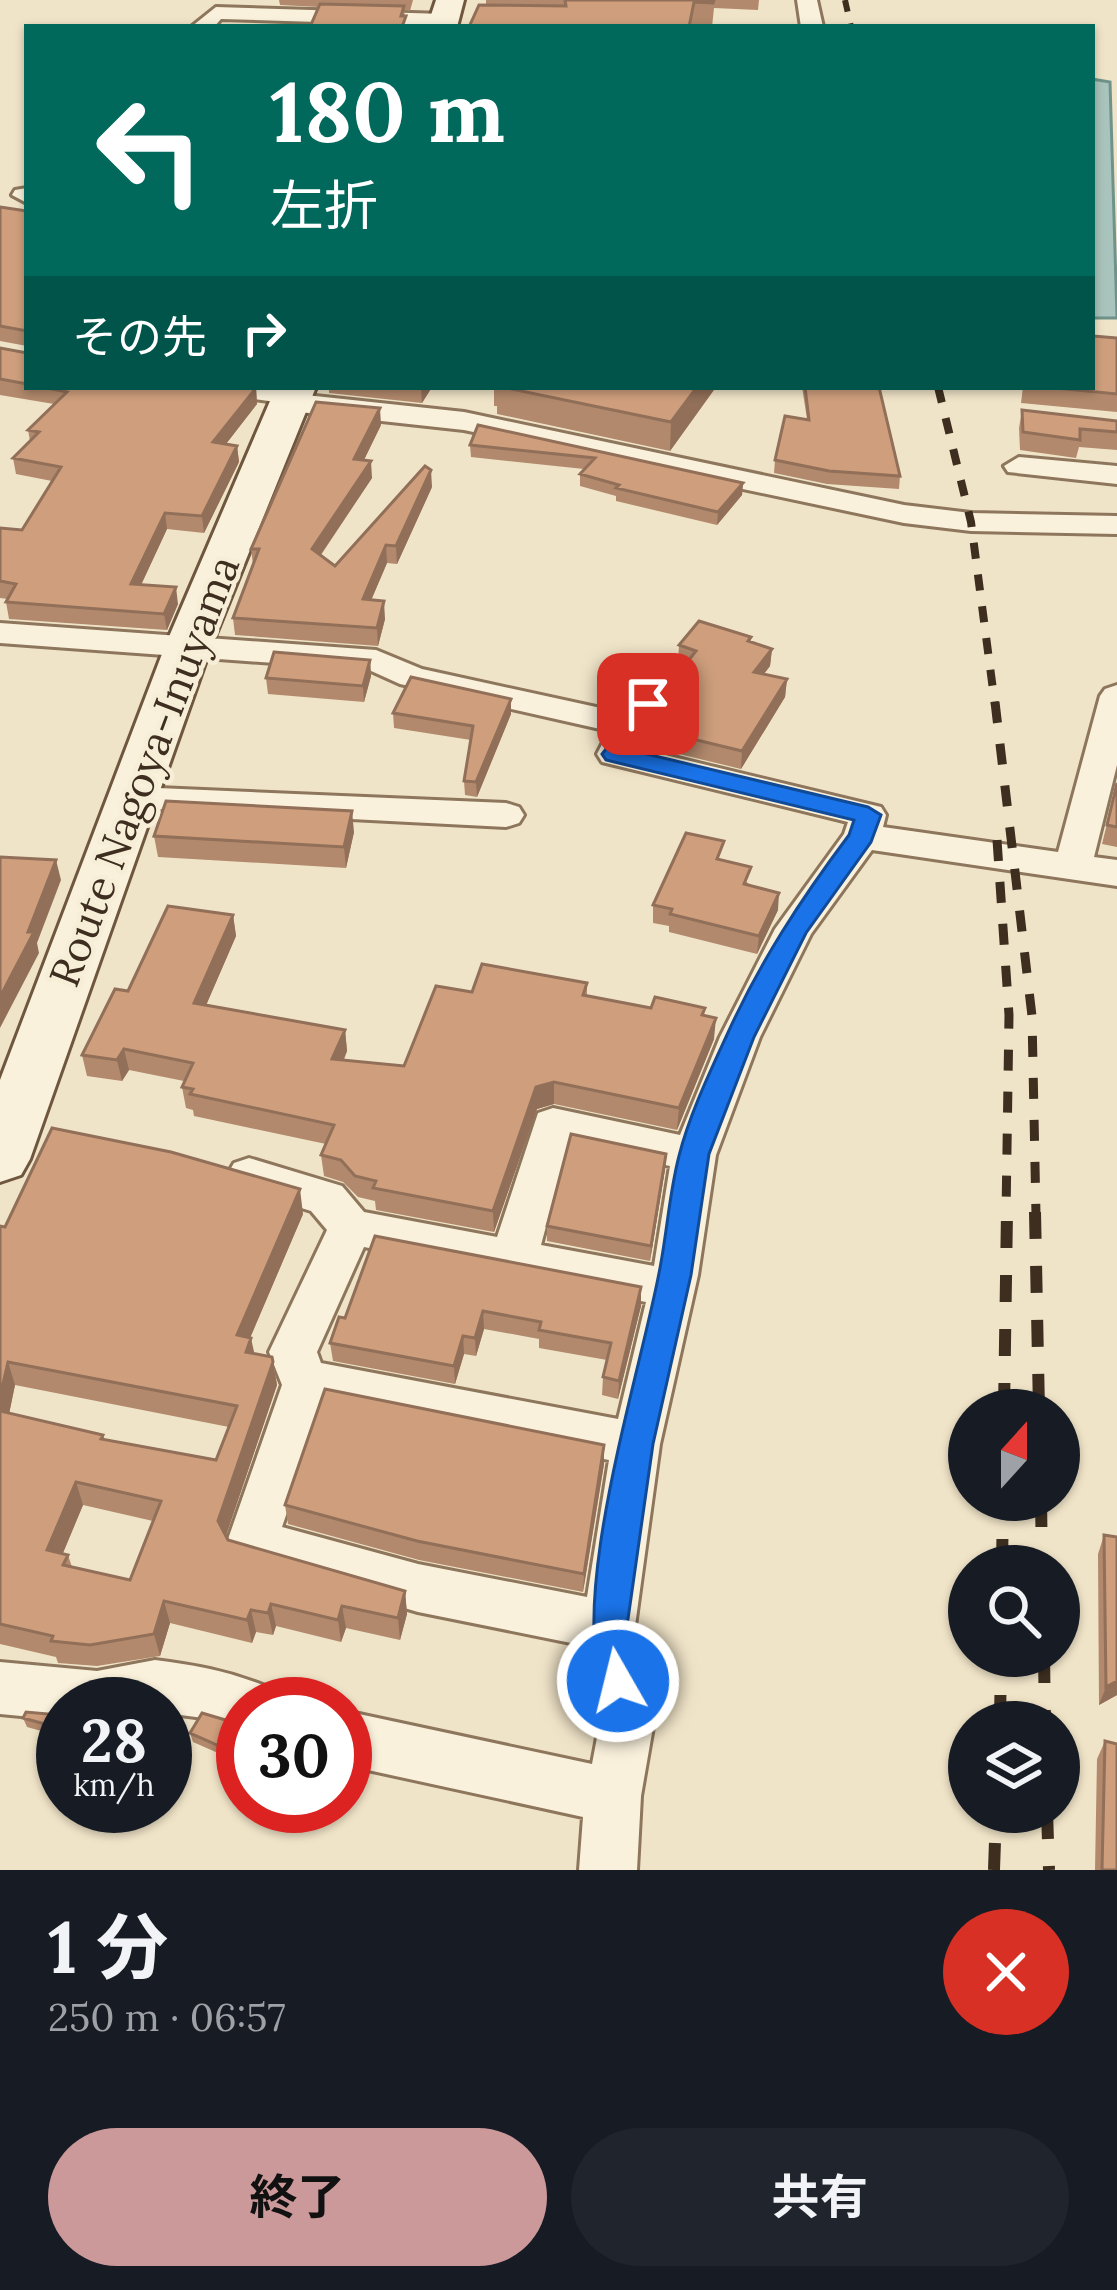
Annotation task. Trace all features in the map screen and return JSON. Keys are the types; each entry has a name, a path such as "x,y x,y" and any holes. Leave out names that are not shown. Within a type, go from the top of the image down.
{"main road":[{"name":"Route Nagoya-Inuyama","path":"24,1138 188,646 293,395"}],"street":[{"path":"205,24 216,13 449,18"},
{"path":"249,390 553,437 904,514 971,522 1117,525"},
{"path":"1019,466 1117,475"},
{"path":"0,633 376,660 412,677 639,715 615,754 868,815 862,836 794,929 740,1037 694,1154 636,1444 609,1626 626,1727 608,1870"},
{"path":"1073,866 1117,696"},
{"path":"135,799 506,815"},
{"path":"862,836 1117,873"},
{"path":"516,1258 553,1124 694,1154"},
{"path":"198,1161 326,1198 351,1228 670,1288"},
{"path":"351,1228 293,1352 306,1385 252,1542 418,1588 609,1626"},
{"path":"306,1385 330,1383 636,1444"},
{"path":"0,1688 97,1697 154,1686 216,1694"},
{"path":"372,1744 614,1796"}],"water":[{"path":"1095,80 1110,82 1117,318 1095,318"}],"building":[{"path":"565,0 714,0 694,2 690,24 470,24 479,5 566,6"},
{"path":"320,4 404,6 401,16 406,16 403,24 311,24"},
{"path":"0,207 24,211 24,330 0,326"},
{"path":"1095,336 1117,338 1117,394 1076,390 1095,390"},
{"path":"0,348 24,352 24,383 0,379"},
{"path":"57,390 254,390 213,442 237,446 202,516 165,513 131,584 176,587 164,614 6,602 16,584 0,581 0,528 22,530 61,467 13,458 39,432 28,430 67,392"},
{"path":"516,390 695,390 671,422"},
{"path":"805,390 880,390 900,476 829,471 775,460 785,416 809,420"},
{"path":"316,402 380,408 354,459 371,461 312,549 335,566 425,466 431,470 396,546 386,545 363,599 384,601 377,628 233,618 259,549 251,549"},
{"path":"1022,410 1117,421 1117,432 1080,429 1080,440 1023,432"},
{"path":"478,425 743,483 718,512 616,488 619,485 580,474 595,458 470,445"},
{"path":"699,621 751,637 748,641 772,649 754,672 787,679 742,751 643,727 652,707 696,651 679,645"},
{"path":"274,652 370,660 363,686 266,678"},
{"path":"411,677 511,699 476,782 464,781 473,726 393,713"},
{"path":"1117,783 1117,827 1107,825"},
{"path":"166,801 352,811 344,847 154,836"},
{"path":"686,833 724,841 717,859 751,867 744,884 779,893 759,936 670,914 672,909 653,905"},
{"path":"0,857 56,860 28,932 34,932 0,997"},
{"path":"168,906 233,915 194,1003 345,1030 332,1059 404,1066 436,986 472,992 482,964 587,983 583,995 651,1008 655,997 705,1008 702,1015 716,1018 679,1108 554,1082 536,1087 493,1211 373,1188 376,1181 355,1176 341,1160 321,1155 334,1125 190,1094 193,1089 182,1087 193,1063 124,1049 117,1060 82,1055 115,989 128,991"},
{"path":"52,1128 171,1152 300,1189 237,1335 251,1338 246,1352 272,1357 273,1362 218,1521 228,1540 405,1591 398,1618 342,1606 338,1620 271,1604 268,1613 251,1610 247,1620 164,1601 154,1634 90,1645 51,1641 53,1636 0,1624 0,1411 103,1435 101,1439 216,1460 237,1406 8,1362 0,1397 0,1226 5,1227","holes":["76,1482 161,1501 130,1580 63,1565 68,1555 47,1550"]},
{"path":"571,1134 666,1154 651,1246 547,1226"},
{"path":"375,1236 641,1287 619,1381 603,1377 611,1343 539,1330 541,1322 483,1311 475,1338 463,1336 454,1366 330,1343 339,1317 345,1318"},
{"path":"325,1389 604,1445 584,1574 417,1541 285,1505"},
{"path":"1104,1535 1117,1537 1117,1681 1106,1687"},
{"path":"202,1713 216,1717 216,1744 192,1734"},
{"path":"1105,1741 1117,1744 1117,1870 1102,1870"}],"railway":[{"path":"845,0 850,24"},
{"path":"939,390 971,522 995,705"},
{"path":"995,702 1032,1016 1036,1215"},
{"path":"997,840 1009,1015 1006,1215"},
{"path":"1004,1389 1007,1212"},
{"path":"1035,1212 1039,1389"},
{"path":"1002,1545 1003,1521"},
{"path":"1041,1521 1042,1545"},
{"path":"1000,1701 1001,1677"},
{"path":"1044,1677 1045,1701"},
{"path":"994,1870 995,1833"},
{"path":"1048,1833 1049,1870"}],"route":[{"path":"618,1681 609,1626 636,1444 675,1275 694,1154 740,1037 794,929 862,836 868,815 615,754 648,704"}]}
